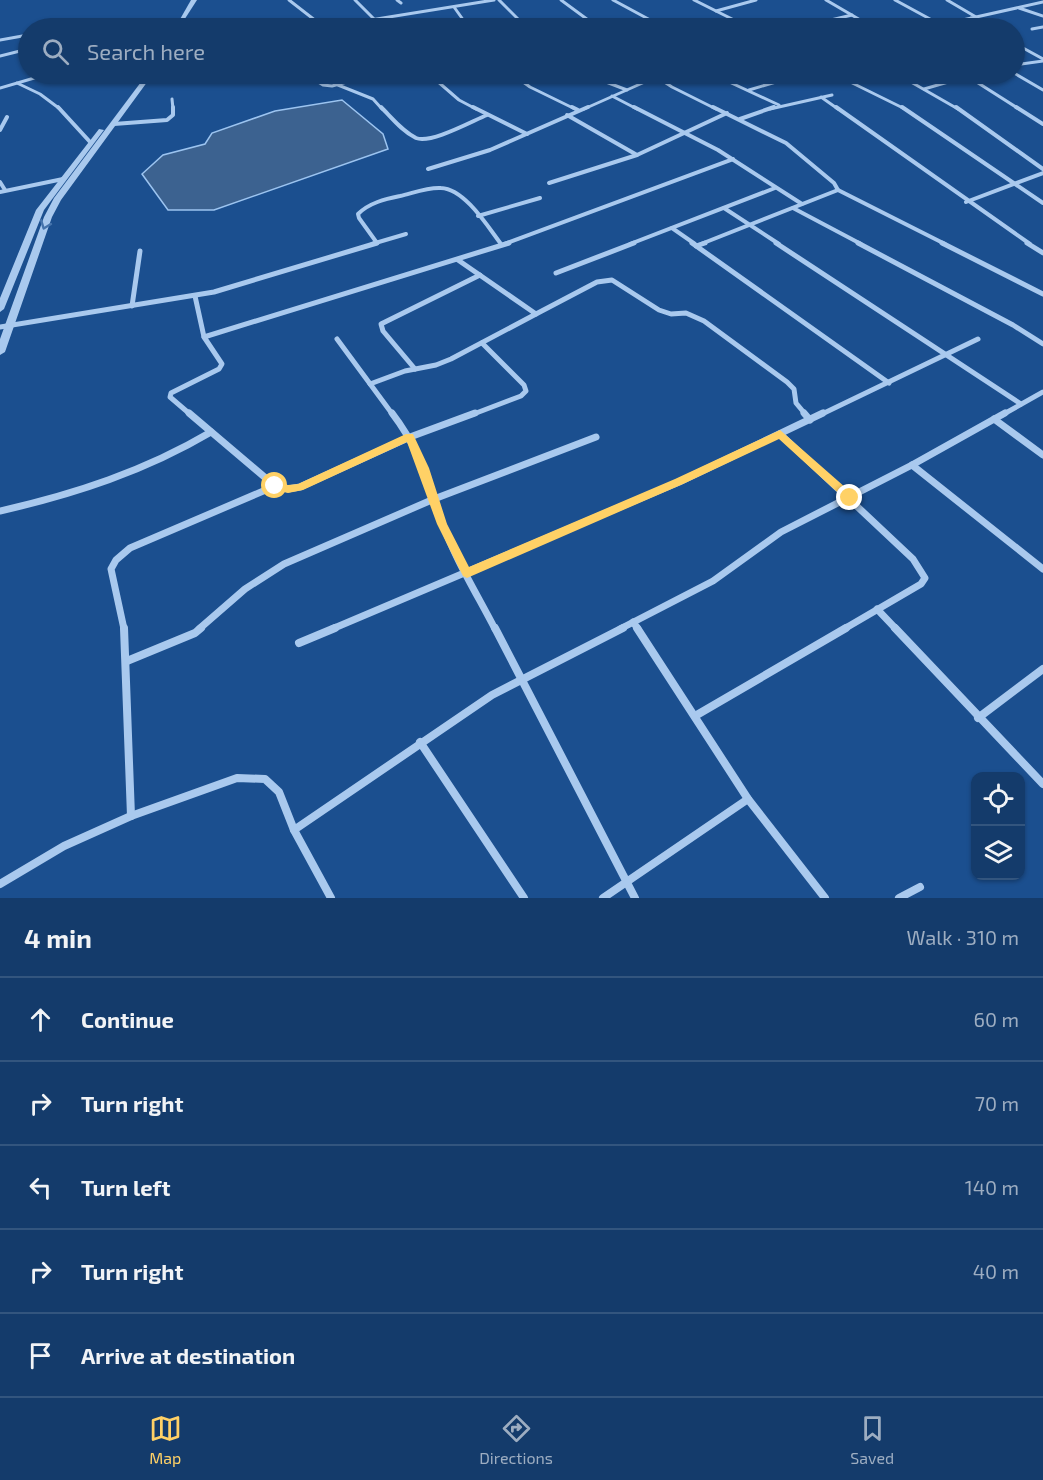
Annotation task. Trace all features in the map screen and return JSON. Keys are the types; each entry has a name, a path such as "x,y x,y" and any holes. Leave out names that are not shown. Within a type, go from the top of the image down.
{"street":[{"path":"183,18 195,0"},
{"path":"191,18 202,0"},
{"path":"289,0 311,18"},
{"path":"355,0 373,18"},
{"path":"381,18 494,0"},
{"path":"499,0 517,18"},
{"path":"561,0 585,18"},
{"path":"613,0 646,18"},
{"path":"694,0 730,18"},
{"path":"716,11 756,0"},
{"path":"826,0 857,18"},
{"path":"895,0 925,18"},
{"path":"947,0 977,17"},
{"path":"971,18 1043,2"},
{"path":"1035,4 1043,6"},
{"path":"454,7 462,18"},
{"path":"1018,7 1043,16"},
{"path":"839,18 852,15"},
{"path":"1032,29 1043,27"},
{"path":"0,40 18,37"},
{"path":"1025,49 1043,60"},
{"path":"0,56 18,52"},
{"path":"1025,62 1043,60"},
{"path":"1025,79 1043,90"},
{"path":"1,87 17,83"},
{"path":"19,84 43,96 72,118 91,143"},
{"path":"0,307 38,215 63,179 139,84"},
{"path":"0,352 4,327 48,217 57,200 114,124 140,84"},
{"path":"321,84 338,86 373,99 403,130 419,139 434,137 487,115"},
{"path":"441,84 459,100 527,134"},
{"path":"526,84 578,110"},
{"path":"611,84 627,90"},
{"path":"428,169 479,154 638,84"},
{"path":"671,84 786,143 834,183 838,190 1043,294"},
{"path":"734,84 780,105"},
{"path":"748,90 769,84"},
{"path":"855,84 912,111 1043,203"},
{"path":"915,84 961,110 1043,171 1016,185 966,202"},
{"path":"924,89 941,84"},
{"path":"981,84 1043,124"},
{"path":"740,119 780,105 832,95"},
{"path":"612,96 733,159 802,204"},
{"path":"821,98 873,132 966,202 1043,253"},
{"path":"114,124 167,120 173,115 172,99"},
{"path":"549,183 637,155 727,113"},
{"path":"567,115 637,155"},
{"path":"0,130 6,117"},
{"path":"204,337 458,260 557,226 733,159"},
{"path":"0,182 2,191 63,179"},
{"path":"377,243 358,214 360,209 372,203 448,188 460,194 501,244"},
{"path":"556,273 775,188"},
{"path":"696,246 838,190"},
{"path":"478,216 540,198"},
{"path":"724,208 1021,404"},
{"path":"793,208 1004,320 1043,344"},
{"path":"672,228 889,383"},
{"path":"4,327 195,296 406,234"},
{"path":"132,306 140,251"},
{"path":"458,260 536,314"},
{"path":"415,369 383,331 381,324 480,275"},
{"path":"370,384 405,371 451,359 597,282 612,280 659,310 671,314 686,313 704,321 787,382 794,389 796,403 810,420"},
{"path":"195,296 204,337 222,364 219,369 171,393 170,397 275,486 288,489 300,487 410,437 521,396 526,391 520,380 482,343"},
{"path":"337,339 410,437 442,524 635,898"},
{"path":"299,643 679,482 978,339"},
{"path":"294,830 420,742 521,678 735,569 762,544 782,532 912,465 1043,392"},
{"path":"994,420 1043,455"},
{"path":"0,511 81,491 136,472 174,455 211,432"},
{"path":"695,716 921,584 925,578 913,560 780,434"},
{"path":"126,661 195,633 245,589 284,564 434,499 596,437"},
{"path":"912,465 1043,569"},
{"path":"131,816 122,609 111,569 116,560 130,548 275,486"},
{"path":"876,609 1043,784"},
{"path":"633,621 748,799 825,898"},
{"path":"978,718 1043,669"},
{"path":"420,742 524,898"},
{"path":"0,884 64,846 131,816 237,778 251,777 265,779 279,792 294,830 331,898"},
{"path":"603,898 748,799"},
{"path":"899,898 920,887"}],"water":[{"path":"342,100 383,134 388,149 214,210 168,210 142,174 163,155 205,144 212,133 275,111"}],"route":[{"path":"275,486 288,489 300,487 410,437 424,468 442,524 467,573 679,482 780,434 850,498"}]}
